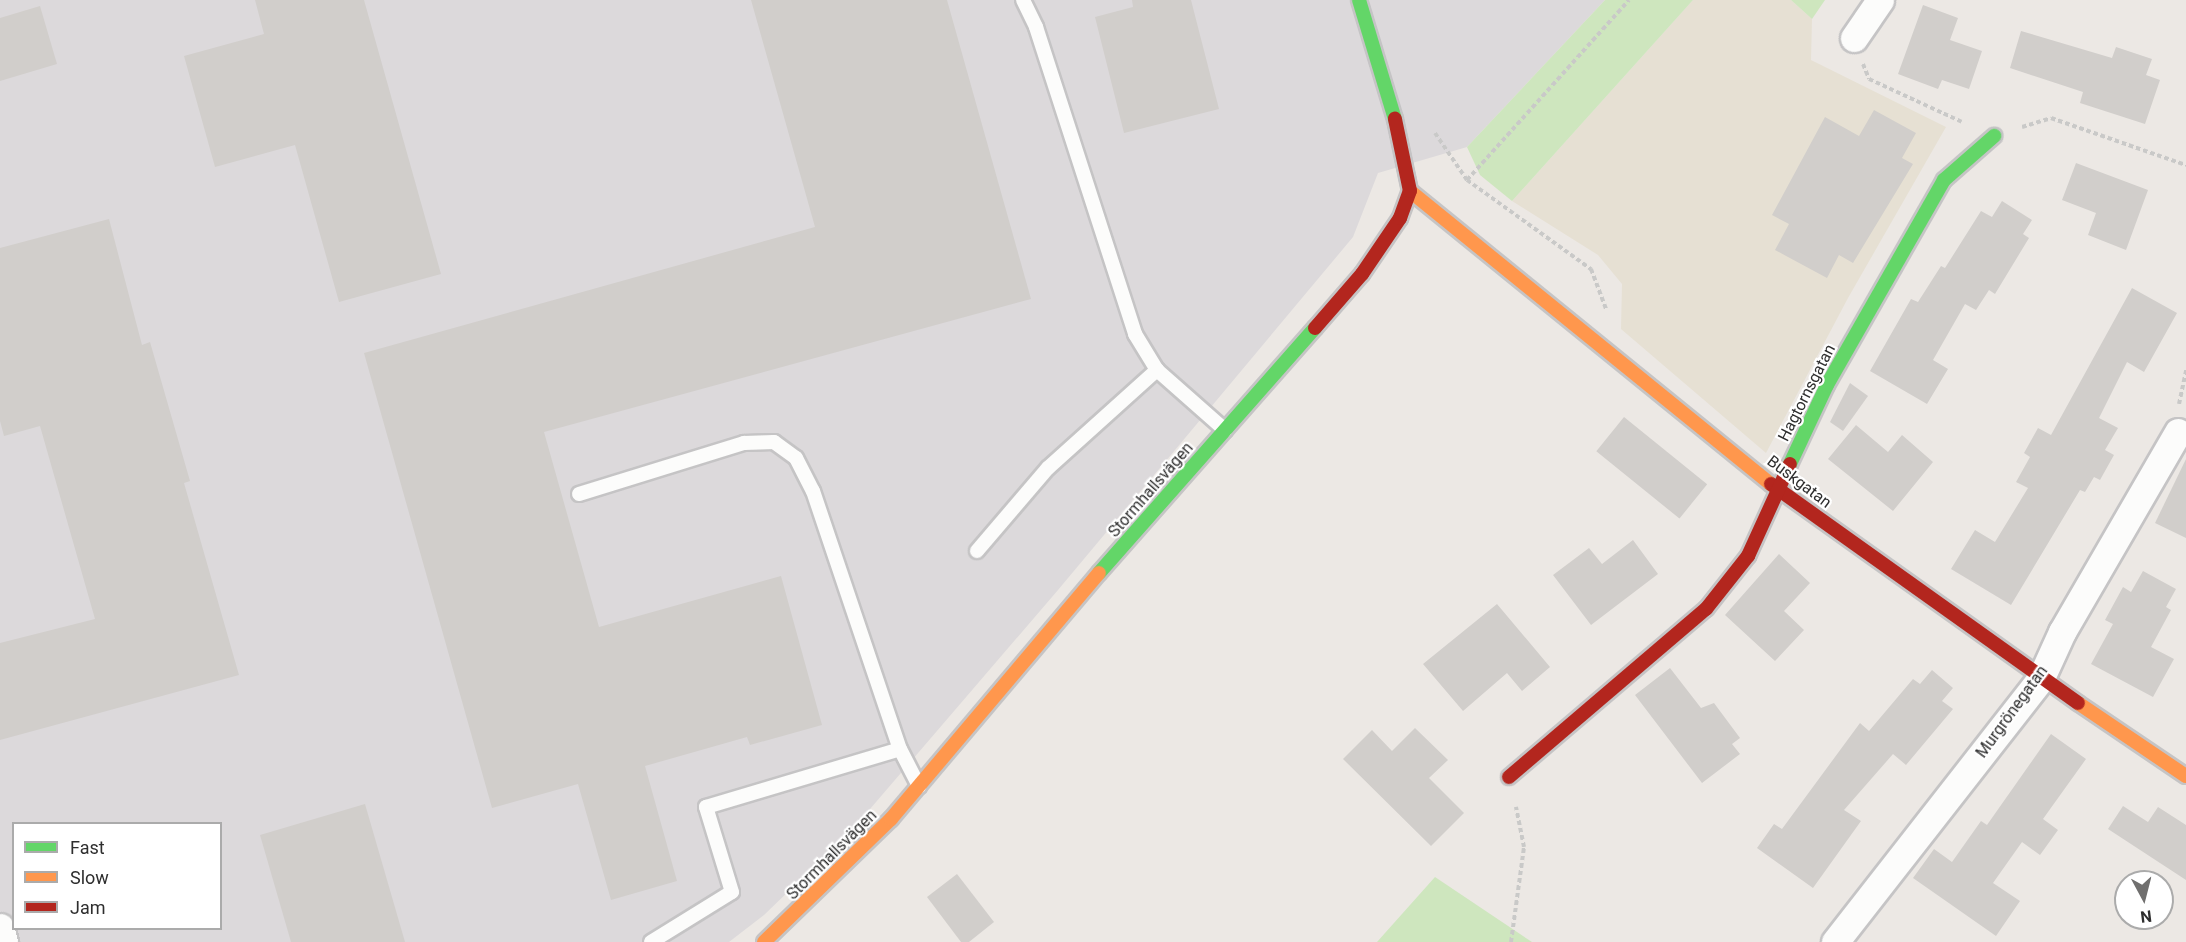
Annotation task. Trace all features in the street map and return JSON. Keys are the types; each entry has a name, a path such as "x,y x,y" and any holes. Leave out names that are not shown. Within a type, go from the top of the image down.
{"street":[{"name":"Stormhallsvägen","path":"764,942 848,863 919,786 1362,274 1400,219 1410,191 1404,148 1359,0"},
{"path":"1854,38 1880,0"},
{"name":"Hagtornsgatan","path":"1509,777 1706,609 1748,556 1827,385 1944,180 1994,136"},
{"name":"Buskgatan","path":"1410,191 1595,337 1778,489 2041,678 2186,776"},
{"name":"Murgrönegatan","path":"1835,942 2041,678 2062,632 2178,432"},
{"path":"0,927 4,942"}],"lane":[{"path":"1023,0 1036,27 1135,334 1156,370 1225,430"},
{"path":"977,551 1048,468 1156,370"},
{"path":"579,494 744,443 774,442 796,458 813,491 900,748 919,786"},
{"path":"651,942 732,892 706,807 900,748"}],"path":[{"path":"1467,180 1629,0"},
{"path":"1431,125 1467,180 1591,268 1606,304 1602,330 1595,337"},
{"path":"1509,777 1524,847 1511,942"}],"shaded area":[{"path":"0,0 1605,0 1467,147 1378,173 1353,237 1058,590 852,830 764,915 729,942 0,942"},
{"path":"1693,0 1791,0 1812,19 1811,60 1946,127 1848,298 1766,453 1621,329 1622,284 1598,255 1512,201"}],"green space":[{"path":"1605,0 1693,0 1512,201 1480,175 1467,147"},
{"path":"1791,0 1825,0 1812,19"},
{"path":"1435,877 1532,942 1377,942"}],"building":[{"path":"255,0 364,0 441,274 339,302 295,145 215,167 184,56 264,34"},
{"path":"751,0 947,0 1031,299 544,432 599,627 781,576 822,725 750,745 747,737 645,766 677,881 611,900 578,784 492,808 364,353 815,227"},
{"path":"1132,0 1191,0 1219,109 1124,133 1095,17 1133,7"},
{"path":"1923,5 1958,18 1950,40 1982,51 1969,89 1942,80 1938,89 1898,74"},
{"path":"40,6 57,64 0,81 0,18"},
{"path":"2021,31 2112,58 2116,47 2152,59 2146,75 2160,80 2145,124 2080,103 2083,92 2010,68"},
{"path":"1874,110 1916,133 1902,158 1913,164 1853,263 1839,255 1827,278 1775,250 1789,224 1772,215 1825,117 1859,136"},
{"path":"2076,163 2148,190 2126,250 2088,235 2096,213 2062,200"},
{"path":"2002,201 2032,220 2023,234 2029,238 1995,294 1989,290 1976,310 1965,304 1933,360 1948,369 1927,404 1870,371 1911,299 1918,302 1941,266 1945,268 1981,211 1992,217"},
{"path":"109,219 142,345 150,342 190,481 184,483 239,675 0,740 0,643 95,619 40,426 4,436 0,421 0,248"},
{"path":"2132,288 2177,313 2144,372 2127,362 2099,418 2118,428 2105,450 2114,455 2100,480 2094,477 2085,492 2080,490 2011,605 1951,569 1975,530 1995,542 2028,488 2016,482 2030,457 2024,453 2038,428 2051,435"},
{"path":"1850,383 1868,396 1843,431 1830,422"},
{"path":"1624,417 1707,484 1679,519 1596,451"},
{"path":"1856,425 1888,452 1902,435 1933,462 1893,511 1828,459"},
{"path":"2186,459 2186,538 2155,523"},
{"path":"1633,540 1658,574 1591,625 1553,575 1589,548 1602,564"},
{"path":"1779,554 1810,583 1784,611 1804,630 1775,661 1725,615"},
{"path":"2143,571 2176,589 2166,607 2171,610 2151,647 2174,659 2153,697 2091,664 2113,624 2105,620 2123,587 2131,592"},
{"path":"1497,604 1550,667 1522,691 1507,673 1463,711 1423,664"},
{"path":"1670,668 1701,708 1714,703 1740,738 1732,744 1740,754 1702,783 1635,695"},
{"path":"1932,670 1953,688 1942,701 1953,709 1906,765 1893,754 1844,810 1861,821 1813,888 1757,848 1774,824 1782,829 1860,723 1869,731 1913,679 1920,684"},
{"path":"1415,728 1448,760 1429,778 1464,813 1431,846 1343,759 1372,730 1392,751"},
{"path":"2051,734 2086,759 2043,819 2058,830 2040,855 2022,842 1993,883 2020,901 1996,936 1913,878 1934,849 1952,862 1981,821 1987,825"},
{"path":"365,804 405,942 291,942 260,835"},
{"path":"2123,806 2148,822 2158,807 2186,825 2186,880 2174,870 2108,829"},
{"path":"957,874 994,922 969,942 961,942 927,897"}],"traffic: fast":[{"path":"1359,0 1395,119"},
{"path":"1790,464 1827,385 1944,180 1994,136"},
{"path":"1099,573 1315,328"}],"traffic: slow":[{"path":"1410,191 1771,484"},
{"path":"764,942 891,819 1099,573"},
{"path":"2078,703 2186,776"}],"traffic: jam":[{"path":"1315,328 1362,274 1400,218 1410,191 1395,119"},
{"path":"1509,777 1706,609 1748,556 1790,464"},
{"path":"1771,484 2078,703"}]}
